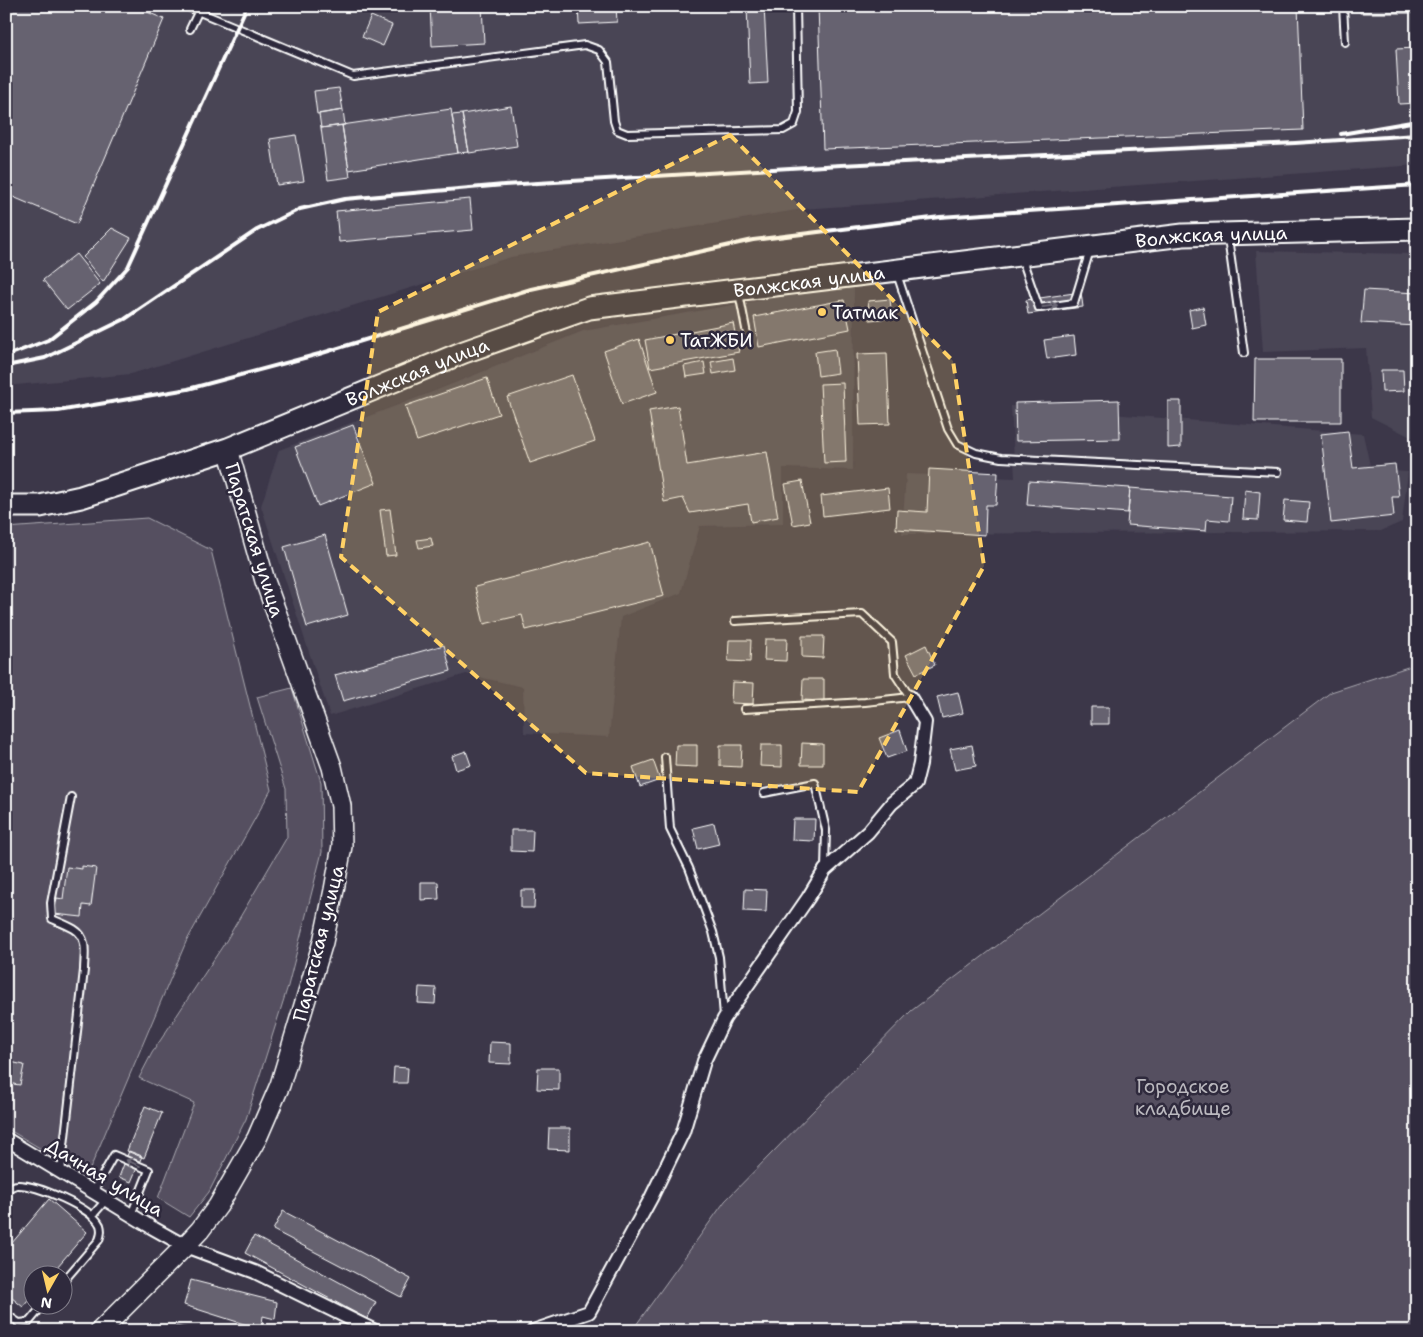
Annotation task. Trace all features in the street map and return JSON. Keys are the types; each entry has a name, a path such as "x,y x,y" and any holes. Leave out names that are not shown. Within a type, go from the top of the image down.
{"main road":[{"name":"Волжская улица","path":"6,506 40,506 81,497 228,449 464,352 589,308 1183,235 1417,229"},
{"name":"Паратская улица","path":"100,1331 200,1230 218,1206 257,1138 280,1085 323,942 342,846 341,806 332,767 265,581 228,449"}],"street":[{"path":"533,1331 589,1312 651,1198 684,1132 704,1061 724,1019 808,898 825,870 868,832 892,803 914,784 920,764 925,722 910,697"},
{"name":"Дачная улица","path":"6,1139 185,1246 255,1272 375,1331"}],"lane":[{"path":"185,6 200,9 353,76 585,45 599,50 608,62 614,121 617,130 627,134 783,130 794,124 798,112 796,6"},
{"path":"1343,6 1344,42"},
{"path":"190,29 200,9"},
{"path":"1227,234 1244,353"},
{"path":"1021,255 1039,308 1074,303 1091,246"},
{"path":"896,270 948,429 958,444 976,453 1001,458 1278,472"},
{"path":"739,290 748,334"},
{"path":"734,621 862,614 892,642 895,674 910,697 866,702 744,708"},
{"path":"665,757 670,829 689,868 714,932 719,957 724,1019"},
{"path":"764,793 814,783 826,830 825,870"},
{"path":"61,1172 84,970 82,935 51,916 51,903 71,797"},
{"path":"93,1192 114,1155 149,1170 131,1215"},
{"path":"6,1189 16,1185 35,1187 60,1196 92,1216 99,1224 102,1234 99,1240 72,1271"},
{"path":"92,1216 106,1200"},
{"path":"6,1314 19,1323 29,1322 36,1314"}],"highlighted area":[{"path":"730,135 953,361 984,566 858,792 586,773 341,557 378,312"}],"shaded area":[{"path":"6,6 1417,6 1417,165 803,209 511,257 131,374 6,386"},
{"path":"1256,251 1417,254 1417,440 1371,417 1366,348 1263,352"},
{"path":"854,284 853,470 783,468 783,524 700,526 681,593 621,617 609,737 524,733 523,687 466,674 330,716 261,506 279,450 430,393 583,331"},
{"path":"1011,406 1363,434 1371,470 1408,472 1402,522 1381,531 902,534 906,474 1015,478"}],"green space":[{"path":"147,518 211,550 271,790 186,942 87,1176 6,1128 6,528"},
{"name":"Городское кладбище","path":"1417,664 1417,1331 627,1331 636,1325 725,1201 911,1011 1331,692"},
{"path":"292,688 321,782 322,852 288,986 246,1119 209,1192 189,1217 158,1198 194,1103 139,1078 152,1053 226,941 287,837 286,789 257,697"}],"building":[{"path":"6,6 133,6 164,19 77,224 6,194"},
{"path":"430,6 482,6 484,43 432,46"},
{"path":"578,6 616,6 617,22 579,24"},
{"path":"747,6 764,6 768,83 750,84"},
{"path":"818,6 1298,6 1303,130 823,149"},
{"path":"1360,6 1417,6 1417,13 1360,13"},
{"path":"371,16 392,25 383,46 362,37"},
{"path":"1417,48 1417,103 1399,104 1396,49"},
{"path":"339,88 343,110 317,114 314,91"},
{"path":"511,106 517,146 469,153 462,114"},
{"path":"451,109 458,153 349,170 342,125"},
{"path":"343,110 345,125 321,128 319,114"},
{"path":"462,114 469,152 458,153 452,115"},
{"path":"342,125 350,177 328,180 321,128"},
{"path":"296,135 304,181 277,185 270,139"},
{"path":"470,199 473,230 339,242 336,211"},
{"path":"112,228 131,238 103,282 83,257"},
{"path":"76,254 100,284 67,310 43,280"},
{"path":"1364,290 1417,293 1417,326 1361,323"},
{"path":"1081,292 1083,307 1028,314 1026,300"},
{"path":"890,299 892,318 870,320 868,301"},
{"path":"844,300 850,329 759,347 754,317"},
{"path":"1203,307 1206,325 1192,328 1189,310"},
{"path":"733,323 739,352 650,368 645,340"},
{"path":"1074,336 1076,355 1047,359 1044,340"},
{"path":"639,339 657,392 622,404 604,351"},
{"path":"835,349 838,373 818,376 815,352"},
{"path":"887,353 890,424 860,425 857,354"},
{"path":"733,358 735,370 713,374 711,362"},
{"path":"1255,359 1341,359 1341,422 1254,422"},
{"path":"704,362 706,374 686,377 684,366"},
{"path":"1411,369 1417,369 1417,391 1411,391"},
{"path":"1381,370 1403,370 1404,391 1382,392"},
{"path":"572,375 595,441 530,463 507,397"},
{"path":"487,378 499,414 417,441 405,406"},
{"path":"843,383 846,462 824,463 820,384"},
{"path":"1119,400 1120,439 1016,441 1015,403"},
{"path":"1168,401 1181,401 1181,447 1168,448"},
{"path":"678,406 687,465 767,452 778,517 751,522 748,504 690,513 683,498 664,502 649,411"},
{"path":"353,425 376,483 318,506 295,447"},
{"path":"1348,431 1353,468 1395,464 1399,497 1392,497 1394,516 1331,523 1321,434"},
{"path":"929,469 998,473 996,505 986,505 985,535 896,529 897,510 927,512"},
{"path":"802,481 810,522 793,525 785,484"},
{"path":"1029,481 1130,488 1128,513 1027,505"},
{"path":"888,488 890,508 823,516 821,496"},
{"path":"1130,488 1231,496 1229,521 1207,519 1206,531 1127,525"},
{"path":"1245,490 1260,492 1258,520 1243,519"},
{"path":"1285,500 1309,502 1307,522 1283,520"},
{"path":"390,509 396,555 386,556 380,510"},
{"path":"325,535 348,615 307,627 284,547"},
{"path":"431,538 433,546 419,548 417,540"},
{"path":"650,542 664,596 526,630 522,615 484,624 475,587"},
{"path":"802,636 824,636 823,658 802,657"},
{"path":"765,639 787,639 786,661 764,660"},
{"path":"729,640 751,640 750,662 728,661"},
{"path":"444,645 451,671 343,701 335,675"},
{"path":"926,645 935,665 916,674 906,655"},
{"path":"803,679 824,679 824,701 802,700"},
{"path":"732,682 754,683 753,704 731,703"},
{"path":"958,692 963,713 942,718 937,697"},
{"path":"1091,707 1109,707 1109,724 1091,724"},
{"path":"900,730 907,751 887,758 879,738"},
{"path":"802,743 823,744 823,765 801,765"},
{"path":"676,745 697,745 697,767 675,766"},
{"path":"720,745 742,745 741,767 720,766"},
{"path":"761,745 782,745 782,767 760,766"},
{"path":"972,745 976,766 955,770 950,749"},
{"path":"466,751 471,765 456,770 452,756"},
{"path":"653,760 660,780 640,787 633,767"},
{"path":"793,819 815,819 814,841 792,840"},
{"path":"714,823 719,844 698,849 693,828"},
{"path":"511,830 533,830 532,852 511,851"},
{"path":"82,866 96,868 91,906 83,905 82,917 54,914 57,898 63,899 67,867 82,869"},
{"path":"421,882 438,882 439,899 421,900"},
{"path":"745,889 767,890 766,912 744,911"},
{"path":"521,890 535,890 534,908 521,908"},
{"path":"419,987 436,988 435,1004 418,1003"},
{"path":"490,1042 511,1043 511,1064 489,1063"},
{"path":"6,1061 24,1065 20,1085 6,1083"},
{"path":"394,1067 408,1068 407,1083 393,1083"},
{"path":"538,1068 559,1068 559,1090 537,1089"},
{"path":"145,1106 162,1113 144,1158 127,1151"},
{"path":"549,1128 570,1128 570,1150 548,1149"},
{"path":"129,1151 142,1156 131,1182 119,1177"},
{"path":"49,1199 87,1232 60,1264 22,1264 22,1306 6,1293 6,1250"},
{"path":"283,1211 411,1279 401,1297 273,1230"},
{"path":"254,1236 376,1302 367,1319 245,1253"},
{"path":"191,1280 277,1302 275,1319 263,1316 261,1331 246,1331 247,1325 184,1305"},
{"path":"176,1326 199,1331 175,1331"}],"railway":[{"path":"6,356 48,340 96,302 128,267 247,6"},
{"path":"1341,134 1417,121"},
{"path":"6,366 45,358 125,319 257,230 300,209 345,199 504,185 841,165 1295,143 1417,135"},
{"path":"6,413 58,411 188,389 319,354 531,289 753,240 940,217 1417,185"}],"place":[{"name":"Татмак","path":"822,312"},
{"name":"ТатЖБИ","path":"670,340"}]}
